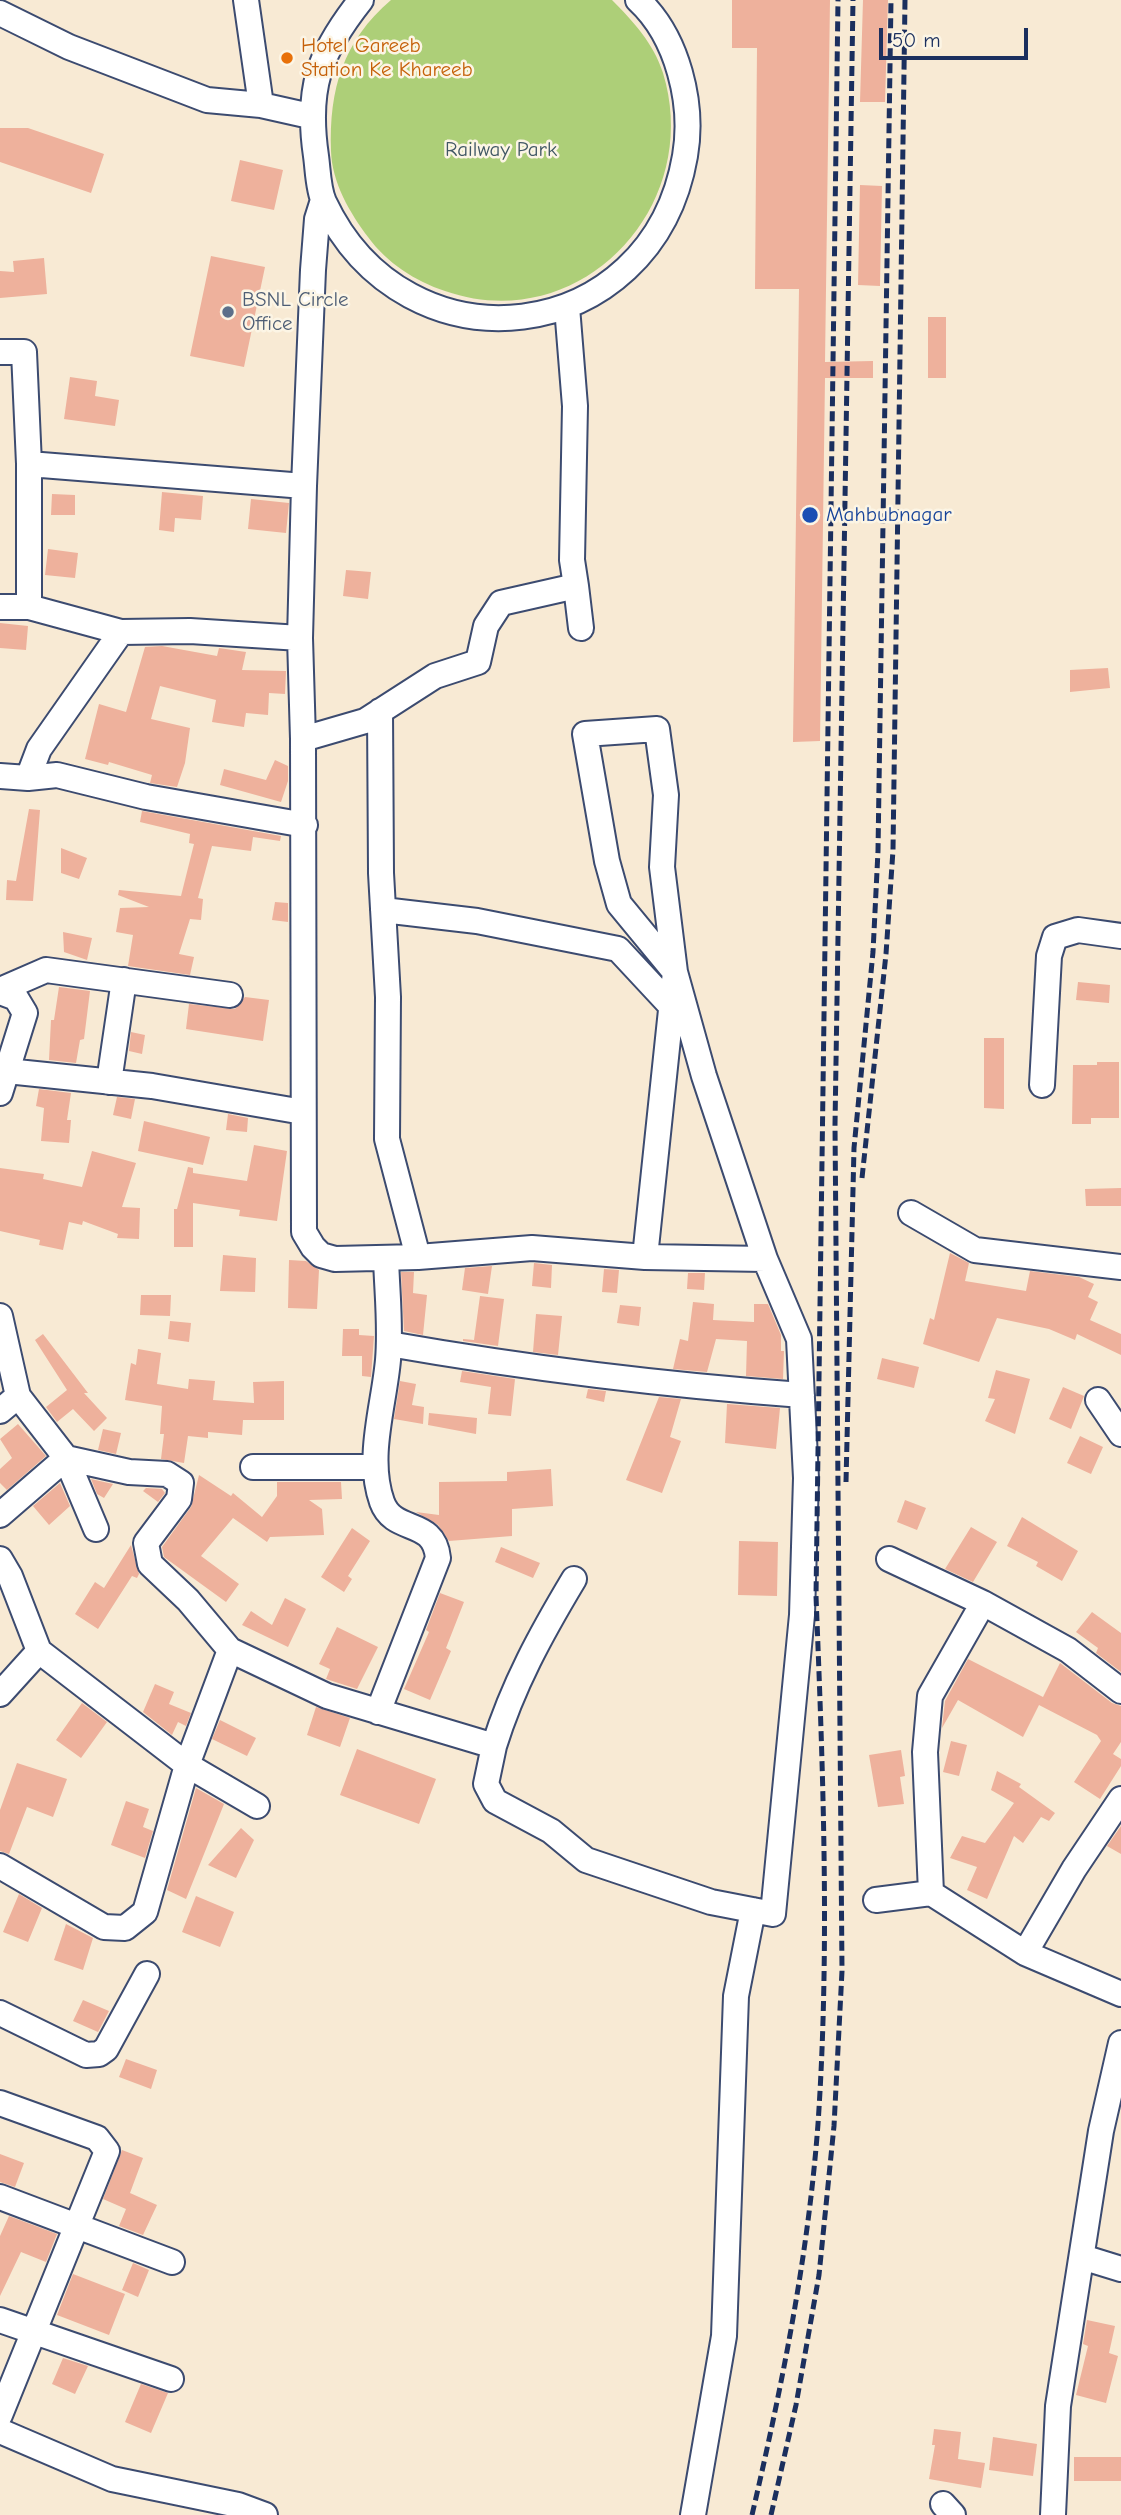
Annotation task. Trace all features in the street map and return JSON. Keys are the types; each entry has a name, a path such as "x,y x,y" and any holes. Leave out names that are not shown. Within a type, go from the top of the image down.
{"street":[{"path":"246,0 261,105"},
{"path":"361,0 338,29 319,71 310,116 323,200 353,251 397,290 451,314 510,319 567,307 601,290 630,266 660,229 680,184 689,137 684,89 668,43 638,0"},
{"path":"0,13 69,47 207,100 261,105 310,116"},
{"path":"323,200 317,219 313,271 300,638 305,825 304,1232 321,1255 335,1259 418,1258 532,1248 645,1257 765,1259"},
{"path":"567,307 575,406 572,560 581,628"},
{"path":"0,352 24,352 29,464 29,607"},
{"path":"29,464 304,486"},
{"path":"303,739 365,721 435,676 478,662 486,626 501,603 576,586"},
{"path":"0,607 29,607 121,632 190,631 300,638"},
{"path":"28,778 39,749 121,632"},
{"path":"380,711 383,910 388,997 387,1139 418,1258"},
{"path":"574,1579 527,1657 508,1701 486,1784 495,1801 551,1831 586,1860 711,1902 773,1914 802,1615 806,1478 799,1339 765,1259 704,1076 675,972 663,867 666,796 657,729 585,734 607,861 619,904 675,972 645,1257"},
{"path":"0,776 28,778 57,775 146,797 305,825"},
{"path":"383,910 477,921 618,949 672,1007"},
{"path":"1042,1085 1049,956 1055,937 1078,930 1121,936"},
{"path":"0,991 47,970 230,995"},
{"path":"109,1082 124,980"},
{"path":"0,991 16,998 25,1013 4,1082 109,1082 303,1112"},
{"path":"911,1213 975,1250 1121,1267"},
{"path":"377,1712 438,1558 436,1543 427,1532 392,1518 383,1503 375,1468 388,1344 386,1258"},
{"path":"0,1316 9,1404 66,1458 96,1529"},
{"path":"388,1344 485,1361 673,1386 802,1395"},
{"path":"1098,1400 1121,1434"},
{"path":"0,1515 66,1458"},
{"path":"66,1458 130,1472 167,1474 181,1483 179,1499 146,1543 146,1551 150,1564 188,1600 230,1650 327,1696 494,1746"},
{"path":"253,1467 375,1468"},
{"path":"0,1559 10,1576 39,1651 187,1765 257,1806"},
{"path":"889,1559 983,1603 1068,1650 1121,1690"},
{"path":"931,1893 925,1752 930,1696 983,1603"},
{"path":"0,1866 104,1927 125,1928 145,1912 187,1765 230,1650"},
{"path":"0,1694 39,1651"},
{"path":"1025,1953 1074,1869 1121,1799"},
{"path":"876,1900 931,1893 1025,1953 1121,1994"},
{"path":"693,2515 724,2336 736,1996 753,1910"},
{"path":"0,2012 86,2055 99,2054 106,2049 147,1974"},
{"path":"1054,2515 1058,2406 1101,2131 1121,2043"},
{"path":"0,2103 97,2138 107,2151 75,2225 36,2332 0,2415"},
{"path":"0,2197 172,2262"},
{"path":"1082,2256 1121,2269"},
{"path":"0,2320 171,2379"},
{"path":"0,2431 112,2479 238,2505 265,2515"}],"green space":[{"name":"Railway Park","path":"391,0 612,0 628,16 659,62 671,123 665,170 648,213 620,250 584,278 542,296 495,301 445,291 423,282 402,270 376,246 355,218 338,186 332,163 331,128 336,87 350,49 361,32"}],"building":[{"name":"Mahbubnagar","path":"732,0 830,0 825,362 873,361 873,378 825,378 820,741 793,742 799,289 755,289 757,48 732,48"},
{"path":"863,0 888,0 885,102 860,102"},
{"path":"0,128 28,128 104,154 91,193 0,162"},
{"path":"240,160 283,170 274,210 231,201"},
{"path":"860,185 882,186 880,286 858,285"},
{"name":"BSNL Circle Office","path":"211,256 265,267 244,367 190,356"},
{"path":"44,258 47,294 0,298 0,271 14,272 13,261"},
{"path":"928,317 946,317 946,378 928,378"},
{"path":"70,377 97,381 95,396 119,400 115,426 64,419"},
{"path":"162,492 203,496 201,520 175,518 174,532 159,530"},
{"path":"52,494 75,495 75,515 51,515"},
{"path":"251,499 289,503 286,533 248,529"},
{"path":"48,549 78,553 75,578 45,575"},
{"path":"346,570 371,572 368,599 343,596"},
{"path":"0,623 28,626 26,650 0,648"},
{"path":"162,646 217,656 219,648 246,652 242,670 286,671 285,694 269,693 268,715 246,713 244,727 212,722 216,700 160,686 151,719 190,728 185,763 177,787 150,783 152,775 109,762 108,765 85,759 99,704 126,712 145,647"},
{"path":"1108,668 1110,688 1070,692 1070,670"},
{"path":"275,760 288,766 288,781 281,802 220,785 224,769 266,780"},
{"path":"29,809 40,810 33,901 6,900 7,880 16,881"},
{"path":"142,811 281,836 280,841 253,837 251,851 212,846 198,898 203,899 201,920 190,919 179,954 194,957 190,975 128,966 133,935 116,932 120,908 149,907 118,895 119,890 181,896 194,844 189,843 190,834 140,822"},
{"path":"61,848 87,858 79,879 61,873"},
{"path":"275,902 288,903 288,922 272,920"},
{"path":"63,932 92,938 87,960 64,952"},
{"path":"1078,982 1110,985 1109,1003 1076,1000"},
{"path":"59,987 90,991 84,1039 80,1040 76,1063 49,1060 51,1020 54,1020"},
{"path":"245,997 269,1000 263,1041 186,1029 189,1004 235,1009"},
{"path":"131,1032 145,1035 142,1054 129,1051"},
{"path":"984,1038 1004,1038 1004,1109 984,1108"},
{"path":"1097,1062 1119,1062 1119,1118 1091,1118 1091,1124 1072,1124 1073,1065 1097,1065"},
{"path":"39,1089 71,1093 67,1120 71,1120 69,1143 41,1141 44,1108 36,1106"},
{"path":"117,1097 135,1099 131,1119 113,1115"},
{"path":"228,1114 248,1118 247,1132 226,1130"},
{"path":"144,1121 210,1137 203,1165 138,1151"},
{"path":"254,1145 287,1151 277,1221 239,1216 240,1210 193,1203 193,1247 174,1247 174,1209 177,1209 188,1167 193,1168 193,1173 247,1181"},
{"path":"92,1151 136,1163 122,1207 140,1208 139,1239 117,1238 118,1234 83,1221 82,1225 69,1222 63,1250 39,1245 40,1240 0,1231 0,1168 44,1174 43,1179 82,1187"},
{"path":"1121,1188 1121,1206 1086,1206 1085,1189"},
{"path":"950,1253 969,1263 965,1281 1026,1291 1030,1271 1079,1277 1094,1284 1088,1297 1098,1302 1090,1320 1121,1334 1121,1355 1077,1334 1075,1340 1049,1329 997,1318 979,1362 923,1344 930,1318 934,1320"},
{"path":"223,1255 256,1258 255,1292 220,1291"},
{"path":"289,1260 306,1261 319,1270 317,1309 288,1308"},
{"path":"534,1263 552,1265 551,1288 532,1286"},
{"path":"492,1266 488,1294 462,1290 465,1268"},
{"path":"604,1269 619,1270 617,1293 602,1292"},
{"path":"401,1272 414,1272 413,1293 427,1295 423,1335 404,1331"},
{"path":"688,1273 705,1273 704,1290 687,1289"},
{"path":"141,1295 171,1295 170,1316 140,1315"},
{"path":"480,1296 504,1299 498,1346 463,1341 474,1340"},
{"path":"693,1302 714,1304 713,1320 754,1322 754,1304 768,1304 781,1335 781,1351 784,1351 783,1379 746,1376 747,1341 716,1339 707,1372 673,1369 680,1339 688,1341"},
{"path":"620,1305 641,1307 639,1326 617,1323"},
{"path":"536,1314 562,1316 558,1355 533,1352"},
{"path":"170,1321 191,1323 189,1342 168,1339"},
{"path":"343,1329 359,1329 359,1335 374,1336 371,1377 362,1376 362,1356 342,1356"},
{"path":"43,1334 88,1393 84,1393 107,1418 94,1431 73,1409 57,1422 46,1407 67,1390 35,1340"},
{"path":"138,1349 161,1353 157,1384 188,1389 189,1379 215,1381 213,1400 254,1403 253,1382 284,1381 284,1420 243,1420 242,1435 208,1432 208,1438 188,1436 184,1463 161,1459 164,1434 160,1434 162,1406 125,1400 131,1363 136,1365"},
{"path":"882,1358 919,1367 914,1388 877,1379"},
{"path":"996,1370 1030,1379 1015,1434 985,1421 995,1399 988,1398"},
{"path":"462,1371 515,1379 511,1416 488,1414 491,1387 460,1382"},
{"path":"400,1381 416,1384 412,1405 424,1407 423,1424 394,1419"},
{"path":"1063,1387 1084,1396 1071,1429 1049,1419"},
{"path":"588,1389 606,1391 604,1402 586,1398"},
{"path":"659,1397 681,1399 670,1437 681,1441 662,1493 626,1480"},
{"path":"727,1404 780,1408 776,1449 725,1443"},
{"path":"429,1413 477,1418 476,1434 428,1425"},
{"path":"18,1424 46,1456 7,1490 0,1483 0,1469 12,1458 0,1439"},
{"path":"103,1429 121,1433 116,1454 98,1450"},
{"path":"1080,1436 1103,1447 1091,1474 1067,1463"},
{"path":"551,1469 553,1506 512,1509 512,1536 449,1541 438,1525 416,1512 439,1515 439,1482 507,1481 507,1472"},
{"path":"199,1475 231,1496 233,1493 262,1517 277,1496 277,1482 341,1482 342,1499 309,1500 322,1509 324,1535 270,1537 267,1542 233,1518 201,1556 239,1584 226,1602 164,1557 162,1547 191,1507"},
{"path":"91,1479 113,1484 104,1498 97,1494"},
{"path":"60,1483 70,1506 49,1525 33,1506"},
{"path":"146,1488 162,1489 165,1493 158,1502 143,1491"},
{"path":"905,1500 926,1508 917,1530 897,1522"},
{"path":"1022,1517 1078,1551 1062,1581 1036,1566 1038,1562 1007,1546"},
{"path":"971,1527 997,1542 973,1582 945,1569"},
{"path":"352,1528 370,1541 348,1576 352,1579 344,1592 321,1577"},
{"path":"739,1541 778,1542 777,1596 738,1595"},
{"path":"131,1545 139,1574 137,1578 132,1576 98,1629 75,1614 95,1582 104,1588"},
{"path":"501,1547 540,1563 533,1578 495,1562"},
{"path":"440,1593 464,1602 446,1648 451,1651 430,1700 404,1689 429,1632 426,1630"},
{"path":"285,1598 306,1609 288,1647 242,1625 251,1611 272,1625"},
{"path":"1092,1612 1121,1633 1121,1672 1096,1653 1098,1648 1076,1632"},
{"path":"337,1627 378,1647 357,1689 326,1679 330,1669 319,1664"},
{"path":"968,1659 1043,1697 1023,1737 958,1700 942,1728 945,1701"},
{"path":"1060,1663 1112,1703 1121,1706 1121,1742 1113,1754 1121,1759 1121,1766 1100,1799 1074,1782 1101,1741 1097,1735 1039,1705"},
{"path":"155,1684 174,1692 169,1704 191,1713 186,1726 178,1722 172,1735 143,1712"},
{"path":"82,1703 107,1722 81,1758 56,1740"},
{"path":"316,1707 350,1718 340,1747 307,1735"},
{"path":"220,1720 256,1738 247,1756 212,1739"},
{"path":"951,1741 967,1745 959,1776 943,1772"},
{"path":"357,1749 436,1779 419,1824 340,1795"},
{"path":"901,1750 905,1776 900,1777 904,1804 878,1807 869,1755"},
{"path":"17,1763 67,1779 53,1817 27,1807 9,1854 0,1851 0,1810"},
{"path":"997,1771 1021,1784 1019,1787 1055,1813 1049,1821 1041,1817 1023,1843 1014,1836 987,1899 967,1890 977,1867 950,1858 962,1836 985,1843 1014,1803 991,1790"},
{"path":"196,1788 224,1804 186,1899 167,1890"},
{"path":"126,1801 149,1809 143,1827 153,1831 145,1858 111,1845"},
{"path":"1121,1826 1121,1854 1107,1846"},
{"path":"241,1828 254,1840 236,1878 208,1865"},
{"path":"19,1894 42,1908 28,1942 3,1932"},
{"path":"196,1896 234,1912 220,1947 182,1932"},
{"path":"66,1924 93,1938 83,1970 54,1960"},
{"path":"83,2000 109,2011 98,2032 73,2021"},
{"path":"126,2059 157,2070 151,2089 119,2077"},
{"path":"122,2150 143,2158 130,2193 157,2205 143,2235 119,2226 126,2209 103,2199"},
{"path":"0,2154 24,2163 15,2187 0,2182"},
{"path":"9,2216 57,2234 46,2262 21,2252 0,2296 0,2236"},
{"path":"133,2263 149,2270 138,2297 122,2290"},
{"path":"73,2274 125,2294 109,2335 57,2315"},
{"path":"1087,2320 1115,2326 1109,2353 1118,2356 1106,2403 1076,2395 1088,2346 1083,2344"},
{"path":"63,2358 88,2366 75,2394 52,2384"},
{"path":"141,2384 168,2393 151,2433 125,2422"},
{"path":"934,2429 961,2432 958,2459 985,2463 981,2488 929,2479 935,2445 932,2445"},
{"path":"993,2437 1037,2444 1033,2476 989,2470"},
{"path":"1074,2457 1121,2457 1121,2481 1074,2481"}],"railway":[{"path":"752,2515 774,2418 801,2272 814,2174 822,2058 824,1860 816,1596 838,0"},
{"path":"771,2515 796,2405 819,2275 834,2126 842,1971 835,1125 853,0"},
{"path":"846,1482 854,1148 873,952 878,851 891,0"},
{"path":"862,1178 886,954 893,850 905,0"}],"place":[{"name":"Hotel Gareeb Station Ke Khareeb","path":"287,58"},
{"name":"BSNL Circle Office","path":"228,312"},
{"name":"Mahbubnagar","path":"810,515"}]}
